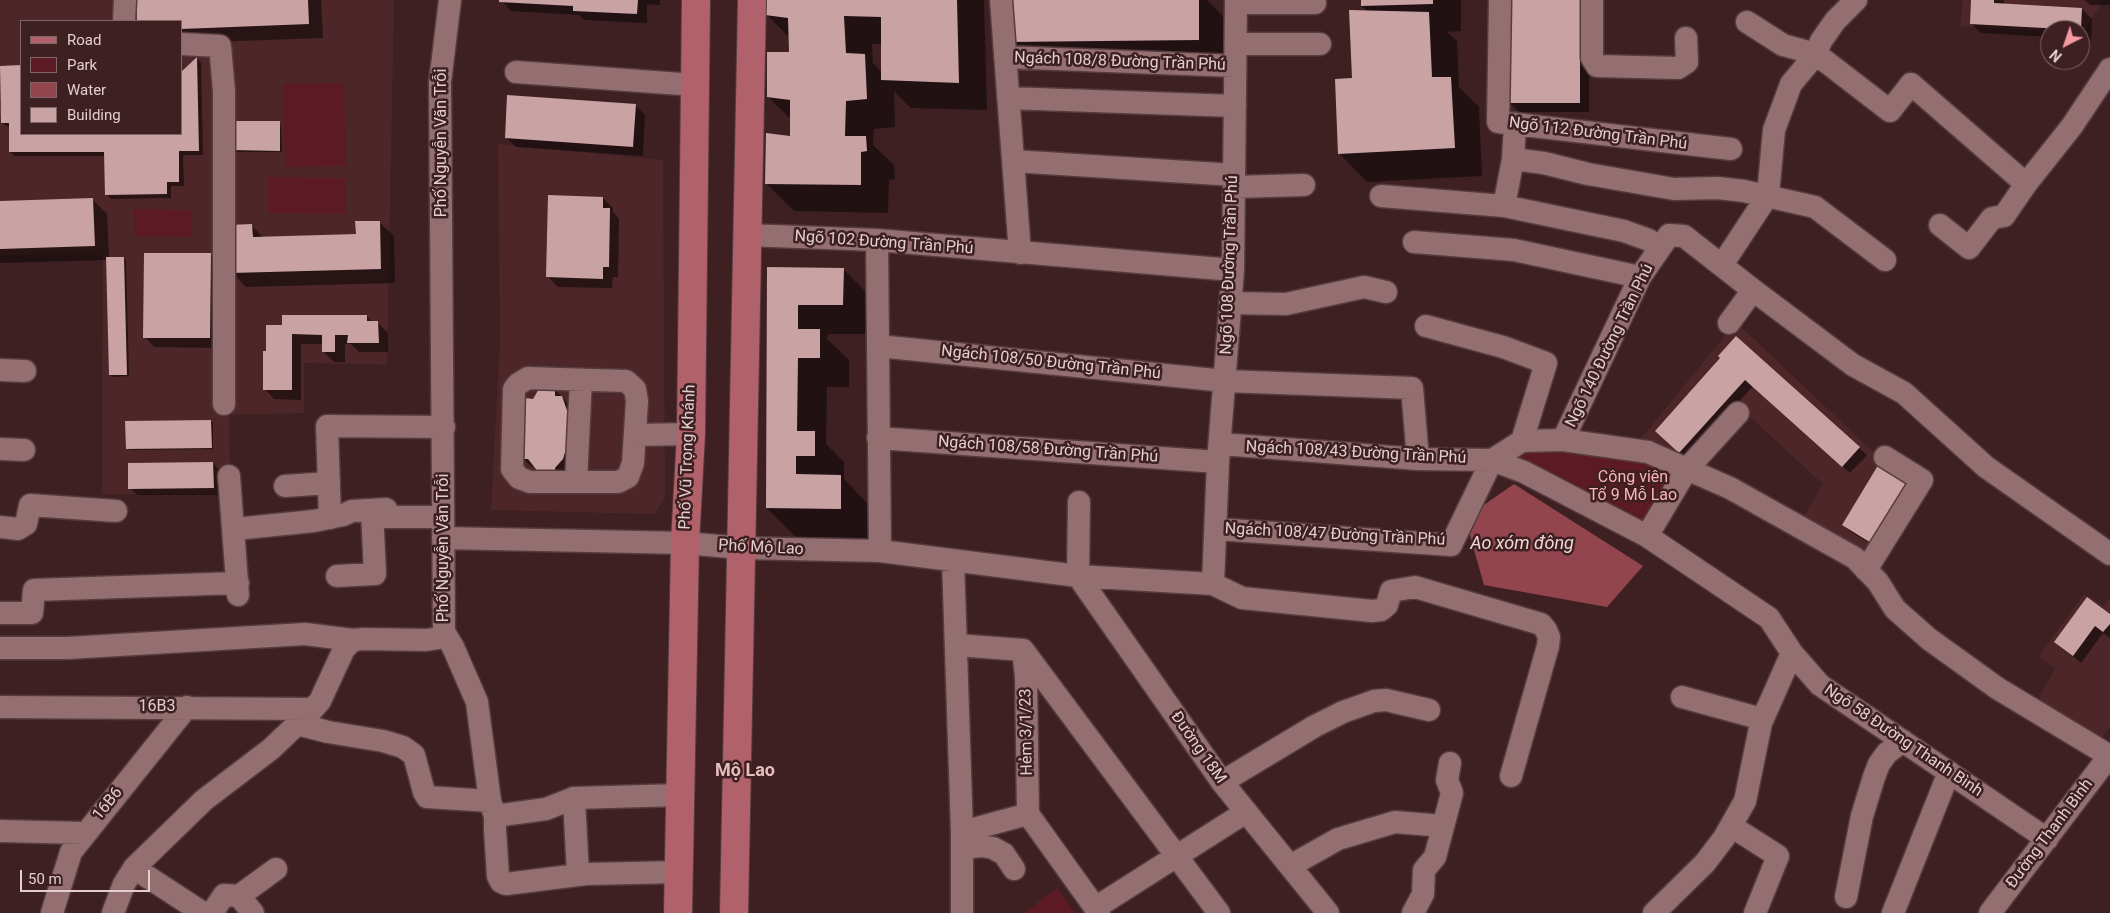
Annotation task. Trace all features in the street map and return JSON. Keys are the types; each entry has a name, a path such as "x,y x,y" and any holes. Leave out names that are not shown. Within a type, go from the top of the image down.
{"main road":[{"name":"Phố Vũ Trọng Khánh","path":"678,913 685,543 690,434 696,0"},
{"path":"734,913 752,0"}],"street":[{"path":"124,20 125,0"},
{"name":"Phố Nguyễn Văn Trỗi","path":"0,648 68,648 304,634 353,640 426,640 439,638 444,632 440,82 450,0"},
{"path":"1001,0 1020,253"},
{"name":"Ngõ 112 Đường Trần Phú","path":"1500,0 1498,122 1731,149"},
{"path":"1592,0 1592,58 1597,66 1678,68 1687,62 1686,38"},
{"path":"1236,1 1315,3"},
{"name":"Ngõ 108 Đường Trần Phú","path":"1213,584 1233,270 1236,1"},
{"path":"1853,1 1835,21 1821,41 1816,54 1791,84 1774,130 1768,195 1722,265 1853,365 1904,393 1986,467 2110,554"},
{"path":"1747,22 1782,45 1816,54 1890,111 1911,84 2026,184"},
{"path":"182,44 220,46 224,92 224,404"},
{"path":"1236,44 1320,44"},
{"name":"Ngách 108/8 Đường Trần Phú","path":"1005,57 1235,66"},
{"path":"1940,225 1969,248 1992,218 2004,216 2026,184 2072,126 2110,69"},
{"path":"516,72 694,85"},
{"path":"1008,98 1235,106"},
{"path":"1504,206 1513,159 1515,124"},
{"path":"1513,159 1544,163 1588,174 1674,189 1718,188 1768,195 1815,207 1884,260"},
{"path":"1013,162 1234,181 1304,185"},
{"path":"1381,196 1504,206 1624,231 1649,240 1659,248"},
{"name":"Ngõ 102 Đường Trần Phú","path":"747,235 877,240 1233,270"},
{"name":"Ngõ 140 Đường Trần Phú","path":"1563,440 1640,278 1669,235 1684,236 1722,265"},
{"path":"877,240 880,552"},
{"path":"1414,242 1514,250 1640,278"},
{"path":"1231,303 1286,304 1364,288 1386,292"},
{"path":"1729,323 1753,290"},
{"path":"1426,326 1503,347 1546,363 1522,441"},
{"name":"Ngách 108/50 Đường Trần Phú","path":"878,346 1225,381 1412,388 1418,460"},
{"path":"0,370 25,371"},
{"path":"528,378 580,380 626,382 635,389 637,401 633,464 628,477 618,482 530,482 519,478 512,469 514,389 528,378"},
{"path":"576,482 580,380"},
{"path":"1648,536 1687,469 1738,413"},
{"path":"330,518 327,426 444,427"},
{"path":"635,434 690,434"},
{"name":"Ngách 108/58 Đường Trần Phú","path":"878,438 1220,453"},
{"path":"1492,460 1522,441 1563,440 1648,452 1730,488 1856,558 1878,582 1895,610 1929,640 1997,688 2110,756"},
{"path":"0,449 24,450"},
{"name":"Ngách 108/43 Đường Trần Phú","path":"1220,453 1418,460 1492,460"},
{"path":"1866,570 1922,480 1885,457"},
{"name":"Ngách 108/47 Đường Trần Phú","path":"1216,529 1450,544 1492,460"},
{"name":"Ngõ 58 Đường Thanh Bình","path":"1492,460 1524,472 1648,536 1769,618 1792,653 1820,685 2047,839"},
{"path":"0,612 32,613 34,590 238,589 235,529 229,476"},
{"path":"285,486 329,483"},
{"path":"1078,576 1079,502"},
{"path":"0,527 18,528 26,524 30,505 116,511"},
{"name":"Phố Mộ Lao","path":"372,510 386,509 386,517 442,528 741,548 880,552 1078,576 1213,584"},
{"path":"235,529 314,522 352,511 372,510 375,574 337,576"},
{"path":"953,560 962,840 962,913"},
{"name":"Đường 18M","path":"1078,576 1222,782 1328,913"},
{"path":"1213,584 1242,598 1372,611 1381,610 1387,605 1391,591 1415,587 1541,624 1549,637 1548,646 1511,776"},
{"path":"444,632 454,647 476,702 493,815 498,876 501,882 506,884 578,875 679,872"},
{"path":"113,913 124,884 134,868 204,800 271,749 320,701 344,650 353,640"},
{"path":"957,646 1023,650 1219,913"},
{"name":"Hẻm 3/1/23","path":"1023,650 1026,676 1028,814"},
{"path":"1654,913 1706,862 1731,826 1745,801 1748,777 1762,719 1792,653"},
{"path":"1682,697 1762,719"},
{"path":"1222,782 1315,726 1343,712 1374,701 1386,700 1429,710"},
{"name":"16B3","path":"0,707 186,707 305,716 328,732 403,746 414,755 427,797 493,815"},
{"name":"16B6","path":"52,913 71,852 84,833 186,707"},
{"path":"1846,897 1862,816 1874,777 1879,764 1887,753 1903,741"},
{"name":"Đường Thanh Bình","path":"1990,913 2110,756"},
{"path":"1413,913 1423,894 1424,870 1435,857 1452,793 1447,780 1450,763"},
{"path":"1893,913 1948,772"},
{"path":"493,815 546,809 574,798 680,795"},
{"path":"574,798 578,875"},
{"path":"962,840 1028,814 1097,910 1246,812"},
{"path":"1290,866 1338,840 1395,822 1443,826"},
{"path":"1731,826 1778,856 1755,913"},
{"path":"0,831 84,833"},
{"path":"962,840 993,848 1004,854 1014,869"},
{"path":"134,868 203,913"},
{"path":"212,913 224,895 246,904 276,869"}],"shaded area":[{"path":"0,0 394,0 387,365 304,363 304,413 229,415 230,494 102,494 103,255 0,255"},
{"path":"1963,0 2104,0 2090,21 2040,20 2040,31 1960,26"},
{"path":"498,144 663,160 665,499 654,514 491,510 500,341"},
{"path":"1736,322 1871,450 1920,480 1870,561 1801,521 1823,484 1739,407 1686,465 1639,441"},
{"path":"2084,594 2104,606 2110,597 2110,728 2099,741 2036,704 2055,668 2038,657"}],"green space":[{"path":"344,83 346,166 285,167 283,84"},
{"path":"268,177 345,178 346,214 268,213"},
{"path":"134,209 192,210 192,237 135,236"},
{"name":"Công viên Tổ 9 Mỗ Lao","path":"1522,441 1687,469 1647,536 1492,460"},
{"path":"1057,888 1075,913 1024,913"}],"water":[{"name":"Ao xóm đông","path":"1514,484 1643,566 1607,607 1484,585 1465,518"}],"building":[{"path":"136,0 308,0 309,24 182,29 182,20 137,20"},
{"path":"499,0 638,0 637,14 573,11 573,6 499,2"},
{"path":"765,0 957,0 959,83 881,80 881,17 844,16 846,53 865,54 867,99 846,101 845,136 866,136 867,151 861,152 861,185 765,184 766,133 790,136 790,100 767,97 767,52 789,52 788,18 765,15"},
{"path":"1007,0 1199,0 1199,40 1007,42"},
{"path":"1361,0 1433,0 1433,4 1361,6"},
{"path":"1508,0 1580,0 1580,103 1508,103"},
{"path":"1971,0 1994,0 1994,3 2082,8 2081,20 2040,20 2040,28 1970,24"},
{"path":"1349,10 1429,12 1432,77 1451,77 1455,148 1338,154 1335,79 1352,78"},
{"path":"197,57 199,151 179,151 179,182 167,182 167,194 105,195 104,152 9,152 9,123 1,123 0,66 20,65 20,135 182,135 182,71"},
{"path":"507,95 636,104 633,147 505,138"},
{"path":"231,121 280,121 280,151 231,150"},
{"path":"548,195 603,197 603,208 610,208 609,267 603,267 603,279 546,277"},
{"path":"93,198 95,246 0,249 0,201"},
{"path":"355,221 380,221 381,269 231,273 229,225 252,224 253,237 356,234"},
{"path":"144,253 211,253 210,338 143,338"},
{"path":"106,257 124,257 127,375 109,375"},
{"path":"767,267 844,268 843,305 798,305 798,329 820,329 820,358 798,358 797,431 815,431 815,456 796,456 796,474 841,475 841,509 766,508"},
{"path":"282,315 367,315 367,321 378,321 379,343 347,343 348,335 335,335 335,352 322,352 322,335 292,334 292,390 263,390 263,351 266,351 266,325 282,325"},
{"path":"1736,336 1860,447 1842,467 1745,380 1679,453 1655,431 1720,358 1718,356"},
{"path":"540,387 555,388 555,396 562,396 570,419 571,433 563,459 555,468 555,474 539,473 528,459 522,459 525,398 533,399"},
{"path":"211,420 212,448 126,449 125,421"},
{"path":"213,462 214,488 128,489 128,463"},
{"path":"1880,462 1915,483 1876,546 1842,525"},
{"path":"2087,597 2110,614 2110,624 2103,632 2095,626 2073,656 2054,642"}],"district":[{"name":"Mộ Lao","path":"745,771"}]}
